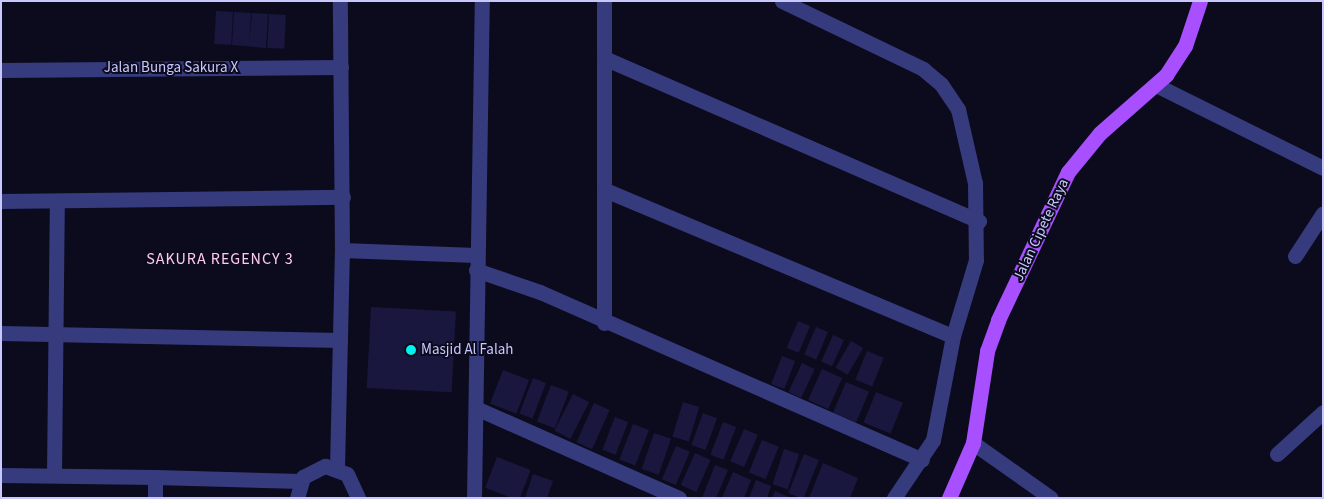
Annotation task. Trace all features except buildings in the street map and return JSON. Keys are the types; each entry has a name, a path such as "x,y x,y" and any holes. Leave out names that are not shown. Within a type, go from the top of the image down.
{"main road":[{"name":"Jalan Cipete Raya","path":"949,498 973,443 987,351 998,320 1068,172 1100,132 1156,85 1184,46 1200,1"}],"street":[{"path":"337,468 343,197 340,1"},
{"path":"474,498 478,409 476,255 482,1"},
{"path":"604,1 604,323"},
{"path":"782,1 923,69 941,84 958,109 979,221 976,260 953,336 942,408 922,460 894,498"},
{"path":"604,58 979,221"},
{"name":"Jalan Bunga Sakura X","path":"1,70 341,67"},
{"path":"1156,85 1323,168"},
{"path":"605,190 953,336"},
{"path":"1,201 57,202 343,197"},
{"path":"54,475 57,202"},
{"path":"1295,256 1323,212"},
{"path":"342,250 476,255"},
{"path":"476,270 540,292 604,323 922,460"},
{"path":"1,333 340,340"},
{"path":"478,409 679,498"},
{"path":"1277,454 1323,412"},
{"path":"973,443 1052,498"},
{"path":"296,498 301,481 313,469 337,468 355,483 358,498"},
{"path":"1,475 301,481"},
{"path":"155,477 155,498"}],"place":[{"name":"Masjid Al Falah","path":"411,350"}],"district":[{"name":"SAKURA REGENCY 3","path":"220,259"}]}
